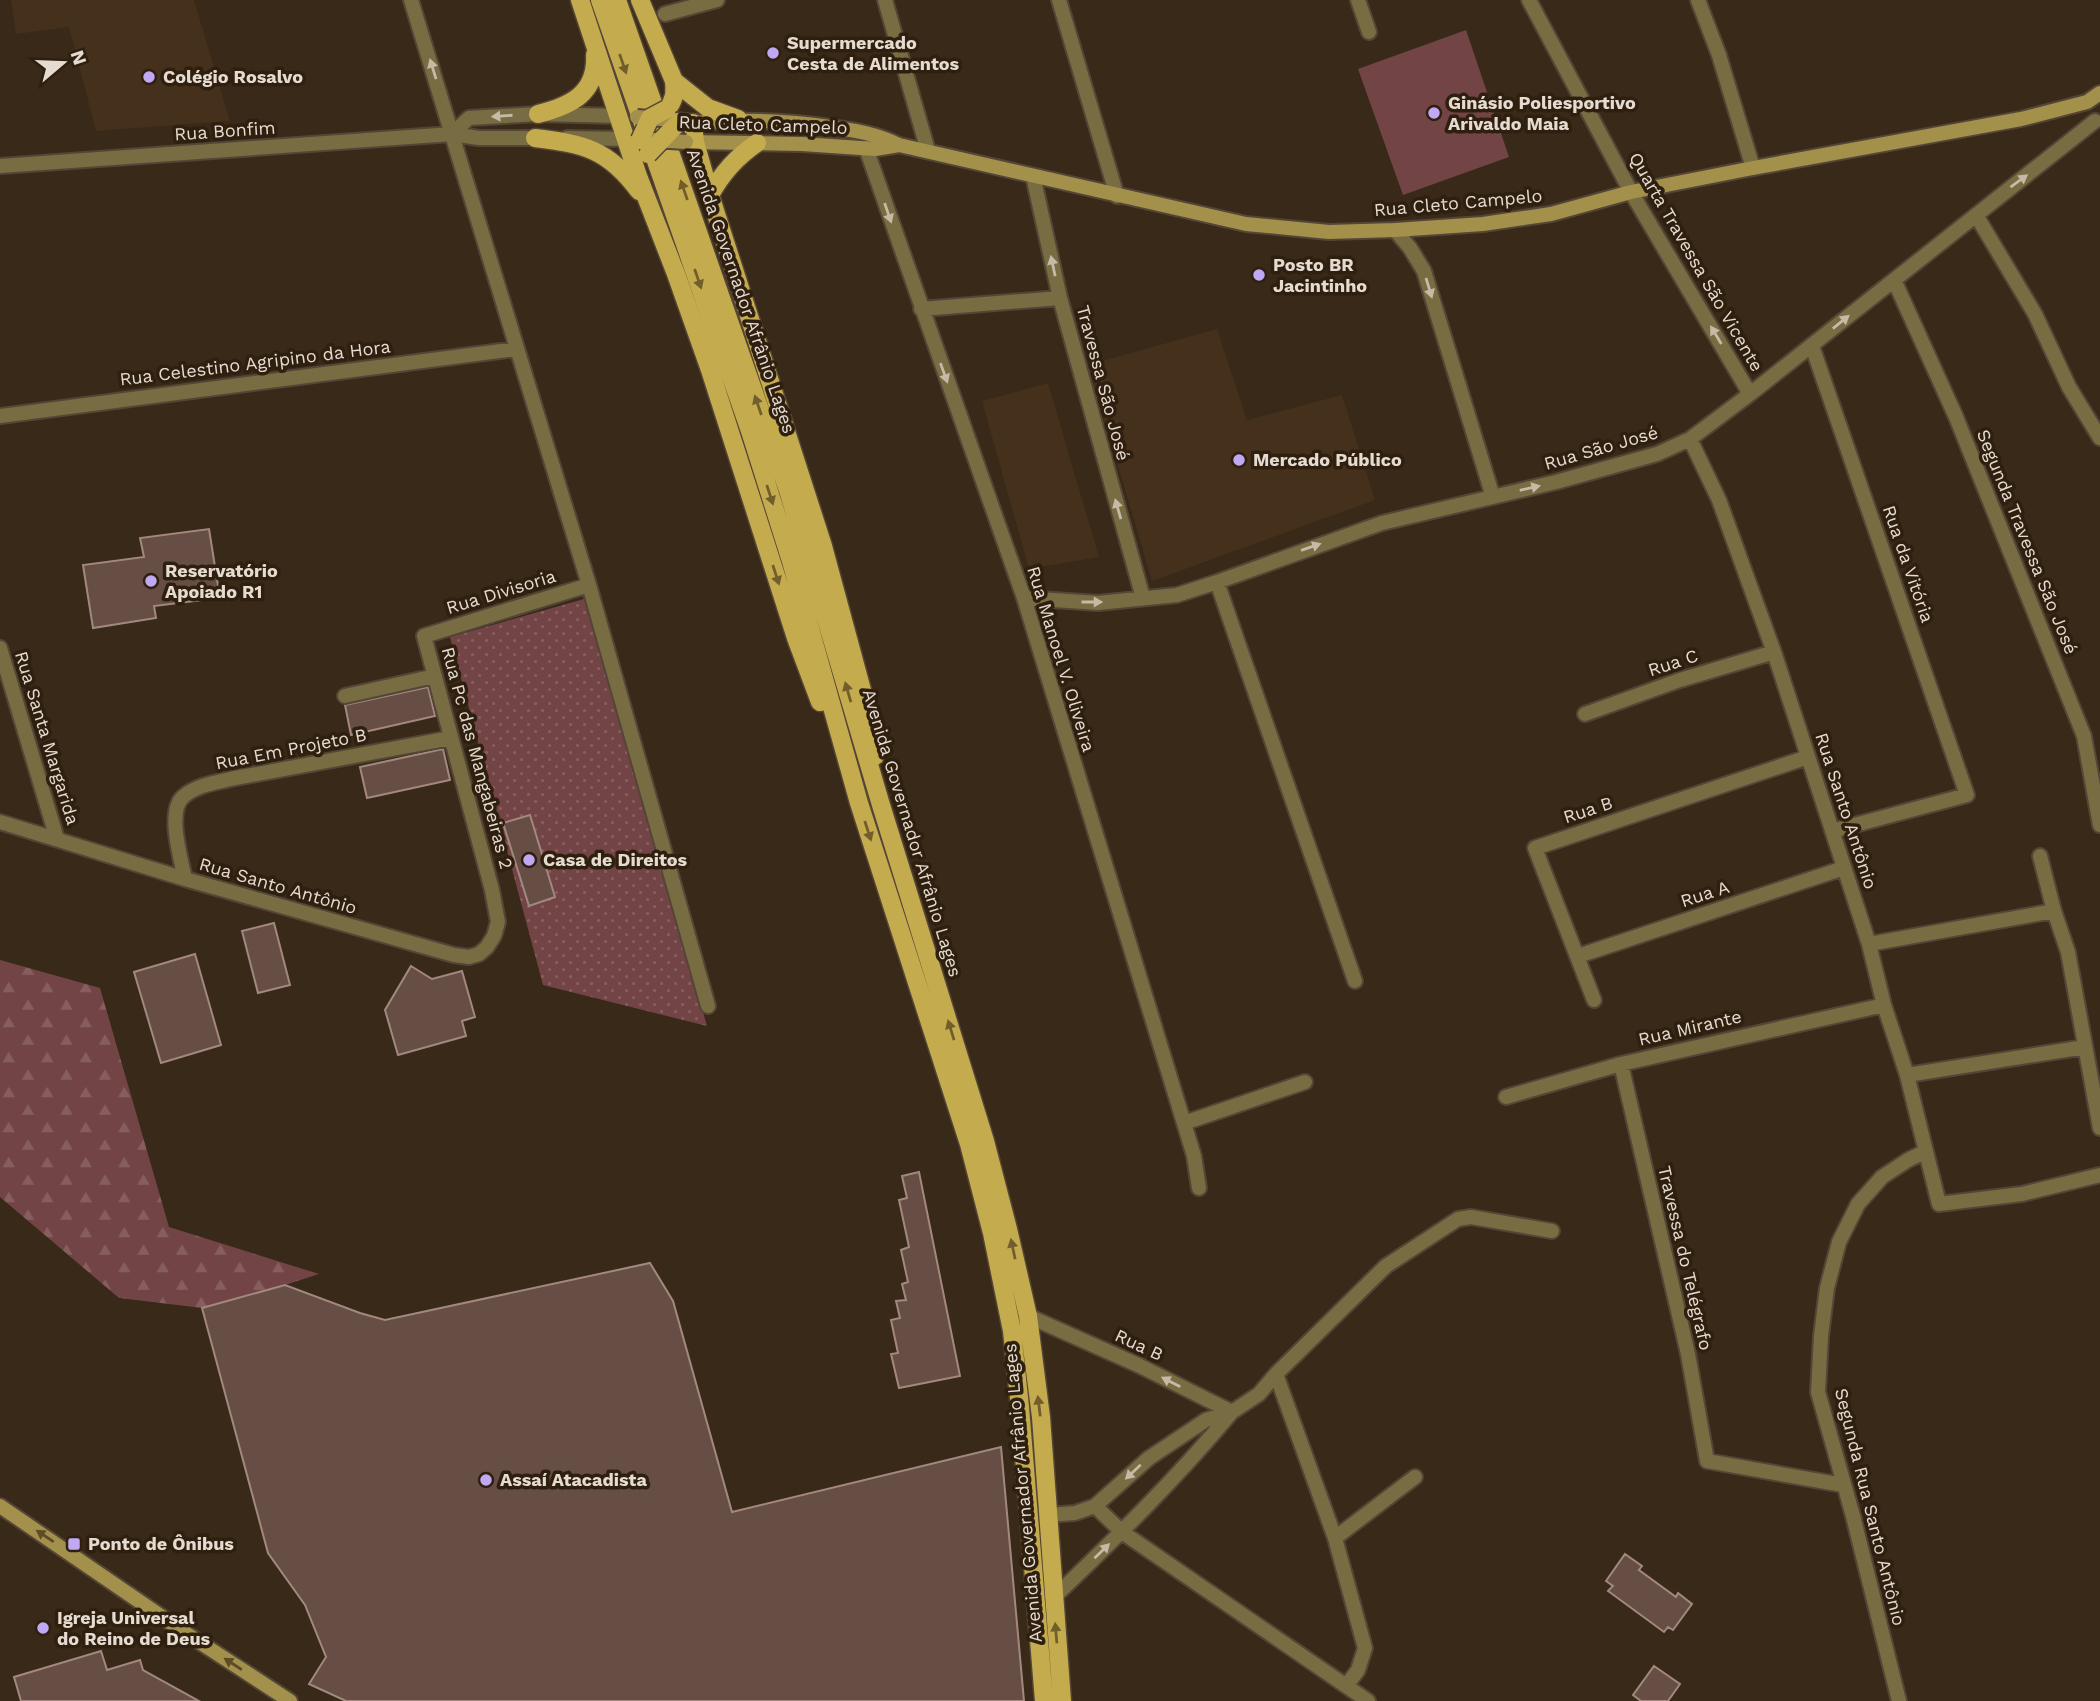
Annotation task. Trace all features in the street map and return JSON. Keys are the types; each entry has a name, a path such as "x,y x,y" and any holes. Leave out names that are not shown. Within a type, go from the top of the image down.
{"main road":[{"path":"580,0 594,44 635,117 642,143 638,176"},
{"name":"Avenida Governador Afrânio Lages","path":"600,0 750,431 792,562 859,803 969,1144 992,1233 1012,1331 1044,1701"},
{"name":"Avenida Governador Afrânio Lages","path":"617,0 788,491 985,1141 1009,1229 1028,1316 1041,1417 1062,1701"},
{"path":"640,0 674,81 672,103 682,119 710,195 788,433 872,727 881,805"},
{"path":"538,114 562,108 580,96 592,78 594,44"},
{"path":"674,81 708,108 738,119"},
{"name":"Rua Cleto Campelo","path":"682,119 794,121 841,128 883,137 899,145 1246,224 1329,232 1483,223 1551,214 1631,192 2021,119 2087,102 2100,93"},
{"path":"635,117 682,119"},
{"path":"635,117 642,143 638,176 710,370 796,638 859,803"},
{"path":"642,143 682,119"},
{"path":"535,138 576,143 598,151 629,178 648,202"},
{"name":"Rua Cleto Campelo","path":"642,143 757,143 876,149 899,145"},
{"path":"710,195 730,165 757,143"},
{"path":"0,1506 290,1701"}],"street":[{"path":"411,0 589,585 708,1006"},
{"path":"665,13 717,0"},
{"path":"885,0 928,151"},
{"path":"1059,0 1117,196"},
{"path":"1358,0 1368,32"},
{"name":"Quarta Travessa São Vicente","path":"1529,0 1631,192 1751,394"},
{"path":"1698,0 1753,168"},
{"path":"2087,102 2098,125"},
{"name":"Rua Bonfim","path":"452,134 469,118 538,114 635,117"},
{"name":"Rua São José","path":"1024,598 1098,603 1177,594 1382,523 1556,482 1657,454 1690,439 1751,394 1976,215 2098,125"},
{"name":"Rua Bonfim","path":"0,166 452,134 479,138 642,143"},
{"name":"Rua Manoel V. Oliveira","path":"866,148 1024,598 1194,1156 1199,1188"},
{"name":"Travessa São José","path":"1033,176 1060,299 1143,598"},
{"path":"1976,215 2035,314 2069,387 2100,438"},
{"path":"1395,230 1424,271 1493,496"},
{"name":"Segunda Travessa São José","path":"1894,280 1956,417 2084,736 2100,825"},
{"path":"921,309 1060,299"},
{"name":"Rua da Vitória","path":"1812,346 1967,795 1832,831"},
{"name":"Rua Celestino Agripino da Hora","path":"0,416 516,349"},
{"name":"Rua Santo Antônio","path":"1690,439 1719,500 1774,652 1869,944 1884,1004 1907,1075 1939,1205 2022,1194 2100,1175"},
{"path":"1217,582 1355,981"},
{"name":"Rua Divisoria","path":"424,636 589,585"},
{"name":"Rua Pc das Mangabeiras 2","path":"424,636 492,890"},
{"name":"Rua Santa Margarida","path":"0,648 57,839"},
{"name":"Rua C","path":"1585,714 1680,680 1774,652"},
{"path":"345,696 435,676"},
{"name":"Rua Em Projeto B","path":"185,879 174,818 177,805 183,796 199,787 452,738"},
{"name":"Rua B","path":"1594,1000 1535,848 1808,757"},
{"name":"Rua Santo Antônio","path":"0,822 185,879 454,955 469,957 479,954 494,936 498,922 492,890"},
{"path":"2040,856 2068,952 2100,1128"},
{"name":"Rua A","path":"1578,957 1844,868"},
{"path":"1869,944 2054,911"},
{"name":"Rua Mirante","path":"1507,1097 1622,1063 1884,1004"},
{"path":"1907,1075 2085,1046"},
{"name":"Travessa do Telégrafo","path":"1622,1063 1688,1354 1707,1461 1843,1485"},
{"path":"1184,1123 1305,1082"},
{"name":"Segunda Rua Santo Antônio","path":"1899,1701 1818,1392 1827,1288 1839,1242 1858,1205 1882,1177 1926,1152"},
{"path":"1054,1598 1122,1532 1232,1412 1259,1394 1386,1266 1458,1219 1471,1217 1552,1231"},
{"name":"Rua B","path":"1028,1316 1138,1365 1232,1412"},
{"path":"1276,1374 1335,1538 1365,1648 1358,1670 1346,1685"},
{"path":"1048,1516 1075,1513 1095,1506 1149,1458 1206,1420 1232,1412"},
{"path":"1335,1538 1415,1477"},
{"path":"1095,1506 1122,1532 1368,1701"}],"shaded area":[{"name":"Colégio Rosalvo","path":"11,0 194,0 230,121 96,131 69,27 16,34"},
{"name":"Mercado Público","path":"1217,329 1247,420 1342,395 1375,500 1152,581 1088,365"},
{"path":"1048,383 1099,557 1029,569 982,401"}],"green space":[{"name":"Ginásio Poliesportivo Arivaldo Maia","path":"1466,30 1509,157 1403,195 1358,69"},
{"path":"584,599 707,1026 543,985 450,637"},
{"path":"0,960 100,988 169,1227 319,1274 202,1308 119,1298 0,1197"}],"building":[{"name":"Reservatório Apoiado R1","path":"209,529 220,598 154,606 156,618 93,628 83,565 144,557 140,538"},
{"path":"428,687 435,716 351,735 345,705"},
{"path":"443,749 450,780 367,798 360,767"},
{"name":"Casa de Direitos","path":"530,815 555,897 529,906 503,823"},
{"path":"274,923 290,985 258,993 242,931"},
{"path":"195,954 221,1045 161,1063 134,972"},
{"path":"411,966 432,979 462,971 475,1017 462,1021 466,1036 398,1055 385,1010"},
{"path":"919,1172 960,1376 899,1388 891,1354 898,1353 891,1320 900,1318 896,1301 906,1300 902,1284 908,1282 901,1250 909,1247 899,1200 907,1198 902,1176"},
{"name":"Assaí Atacadista","path":"650,1263 673,1301 732,1512 1001,1447 1024,1701 346,1701 309,1684 326,1657 305,1605 268,1553 202,1308 285,1285 385,1320"},
{"path":"1625,1554 1642,1566 1639,1570 1676,1597 1678,1593 1692,1604 1673,1630 1668,1627 1664,1632 1608,1591 1613,1586 1606,1581"},
{"path":"101,1651 107,1670 140,1660 143,1670 199,1701 21,1701 14,1677"},
{"path":"1654,1666 1680,1684 1668,1701 1641,1701 1633,1695"}],"place":[{"name":"Supermercado Cesta de Alimentos","path":"773,53"},
{"name":"Colégio Rosalvo","path":"149,77"},
{"name":"Ginásio Poliesportivo Arivaldo Maia","path":"1434,113"},
{"name":"Posto BR Jacintinho","path":"1259,275"},
{"name":"Mercado Público","path":"1239,460"},
{"name":"Reservatório Apoiado R1","path":"151,581"},
{"name":"Casa de Direitos","path":"529,860"},
{"name":"Assaí Atacadista","path":"486,1480"},
{"name":"Ponto de Ônibus","path":"74,1544"},
{"name":"Igreja Universal do Reino de Deus","path":"43,1628"}]}
